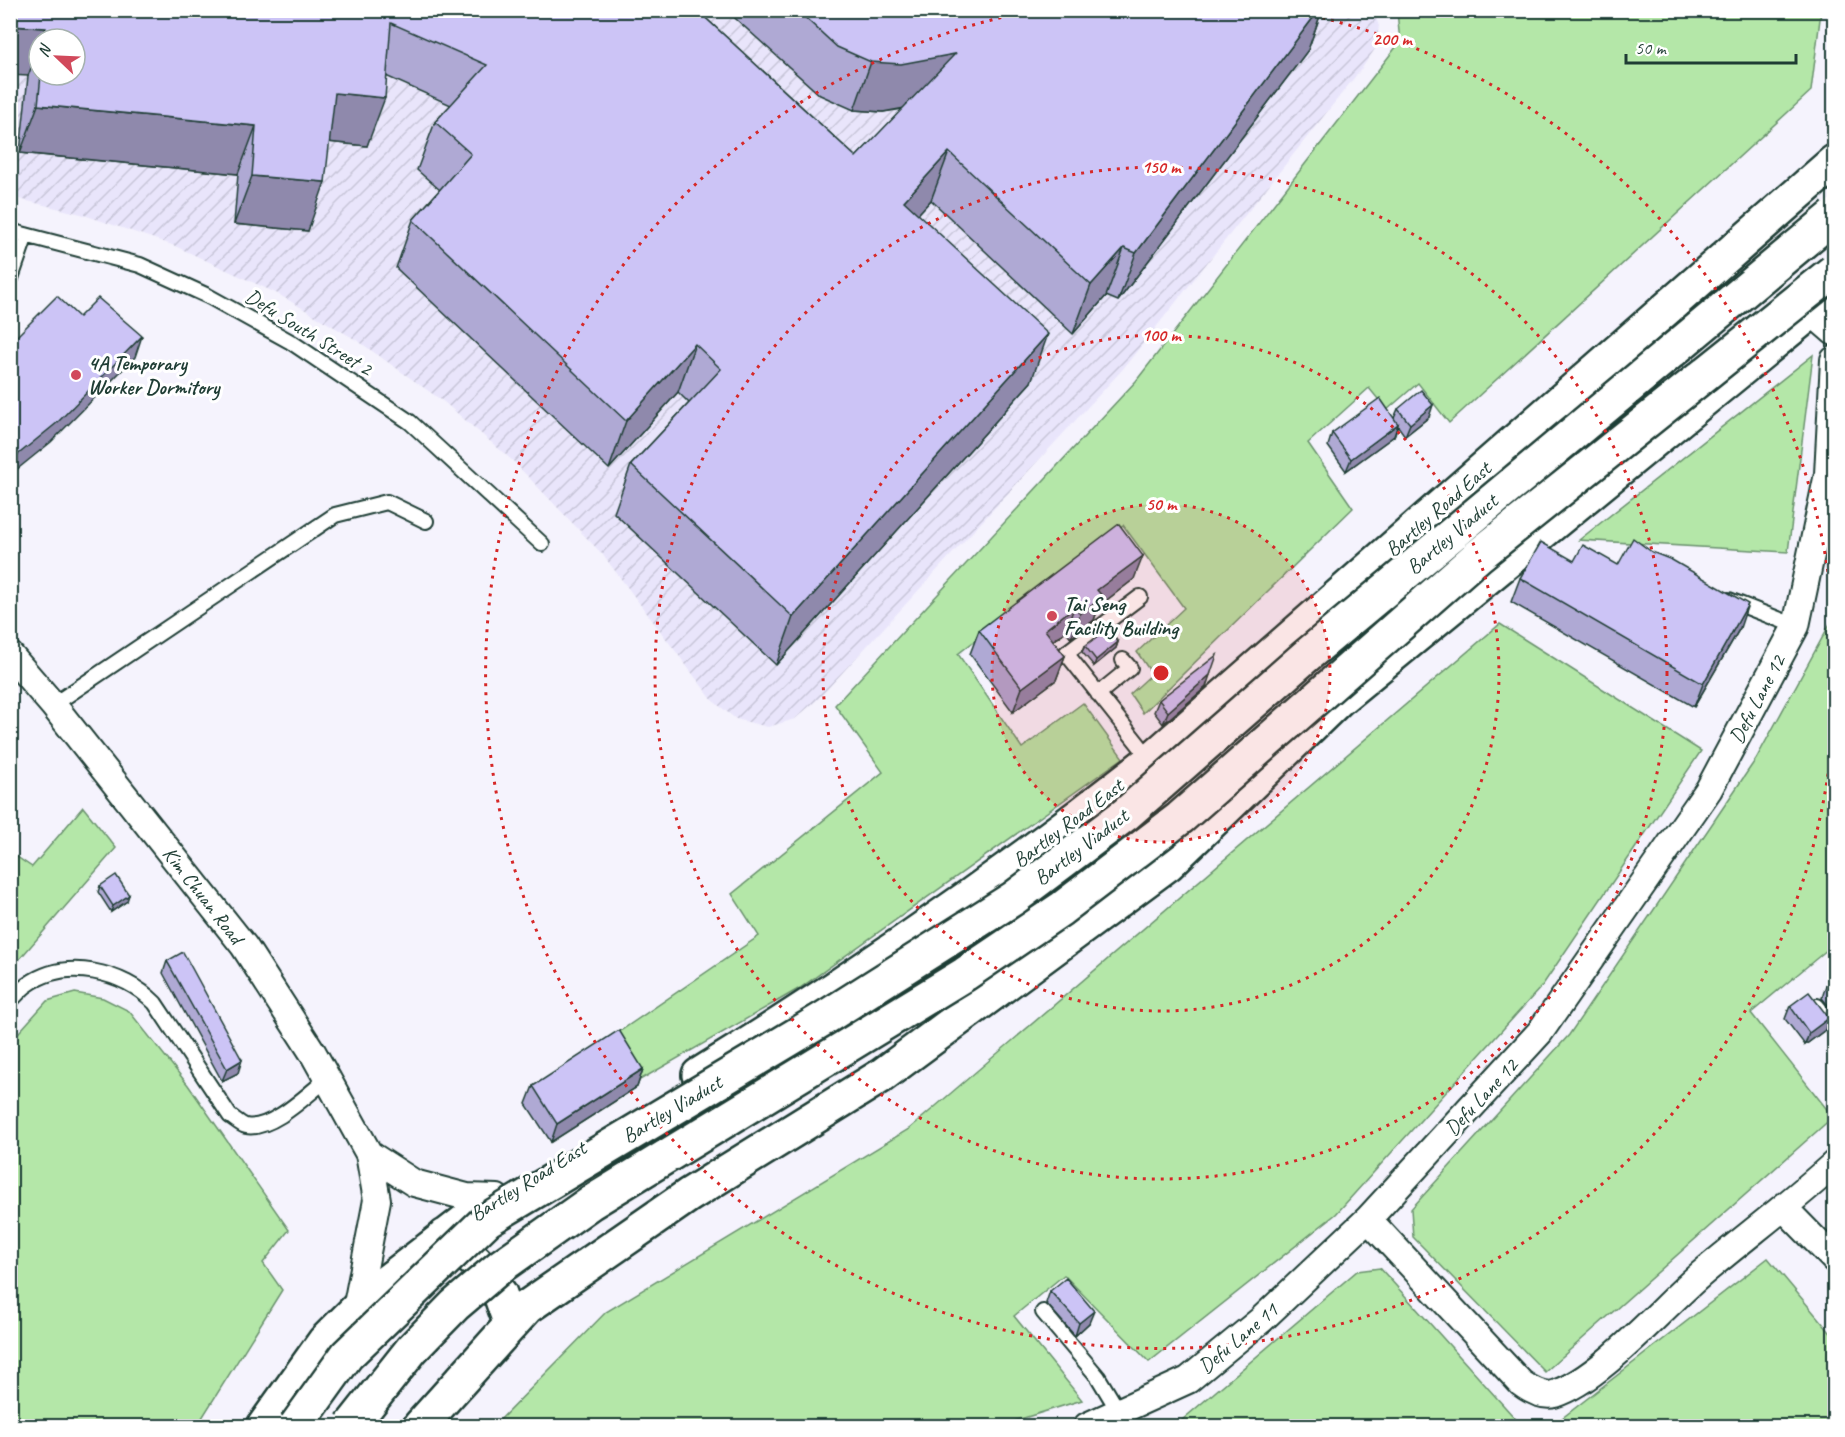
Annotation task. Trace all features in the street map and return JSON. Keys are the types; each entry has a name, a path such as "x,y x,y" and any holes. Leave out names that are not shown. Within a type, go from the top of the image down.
{"main road":[{"name":"Bartley Road East","path":"264,1426 324,1342 377,1289 477,1210 816,1003 1073,822 1151,760 1834,162"},
{"name":"Bartley Viaduct","path":"296,1426 347,1355 487,1220 823,1019 1023,891 1126,814 1306,656 1834,216"},
{"name":"Bartley Viaduct","path":"351,1426 412,1349 455,1305 501,1266 590,1203 955,980 1061,909 1179,818 1478,556 1834,272"},
{"path":"420,1426 527,1307 689,1194 881,1076 1168,864 1339,699 1529,541 1827,312"},
{"path":"1484,469 1478,505 1485,520 1499,534 1529,541"},
{"path":"941,915 970,914 998,932 1002,955 988,997"},
{"path":"446,1236 476,1262 500,1294 511,1325"}],"street":[{"name":"Defu Lane 12","path":"1368,1219 1540,1032 1709,789 1796,626 1832,474 1834,373"},
{"name":"Kim Chuan Road","path":"10,655 54,705 244,946 327,1079 369,1154"},
{"path":"369,1154 414,1183 467,1197 497,1198"},
{"path":"356,1310 377,1200 369,1154"},
{"path":"1368,1219 1521,1383 1531,1390 1552,1395 1577,1382 1619,1350 1699,1276 1784,1208 1834,1164"},
{"path":"1784,1208 1834,1259"},
{"name":"Defu Lane 11","path":"1087,1426 1188,1380 1261,1320 1368,1219"}],"lane":[{"name":"Defu South Street 2","path":"10,231 140,265 208,296 291,342 410,422 542,544"},
{"path":"10,281 26,235"},
{"path":"54,705 334,515 387,502 426,521"},
{"path":"1710,593 1796,626"},
{"path":"1140,597 1066,653 1151,760"},
{"path":"1098,694 1130,668 1123,660"},
{"path":"10,1001 27,984 50,975 74,970 97,971 120,978 141,989 155,1003 230,1116 244,1126 260,1126 275,1119 327,1079"},
{"path":"1814,1002 1834,1027"},
{"path":"1043,1312 1098,1377 1119,1412"}],"shaded area":[{"path":"1373,10 1379,26 1375,49 1362,68 1122,370 819,698 795,719 768,727 736,719 713,701 603,555 513,461 444,402 358,341 278,294 175,246 81,214 11,197 11,11"}],"green space":[{"path":"1397,11 1821,11 1811,91 1449,423 1418,383 1387,410 1369,388 1308,443 1353,508 1143,713 1130,694 1152,674 1137,652 1184,608 1123,525 958,654 1022,748 1083,703 1123,758 800,988 640,1080 616,1034 759,936 732,894 883,772 835,705 1136,381 1400,42"},
{"path":"1813,355 1788,552 1579,540"},
{"path":"1832,620 1834,621 1834,944 1751,1013 1833,1117 1545,1372 1413,1237 1411,1209 1569,1035 1756,759"},
{"path":"1500,624 1701,751 1542,986 1336,1214 1149,1362 1064,1275 1014,1316 1082,1400 998,1426 494,1426 606,1312 909,1129"},
{"path":"83,807 116,848 11,969 11,853 32,867"},
{"path":"75,993 103,998 129,1011 188,1085 289,1230 263,1263 282,1290 197,1426 11,1426 11,1041 47,1001"},
{"path":"1768,1258 1834,1337 1834,1426 1552,1426"},
{"path":"1380,1268 1522,1426 1175,1426 1357,1271"}],"building":[{"path":"10,10 697,10 856,157 955,54 901,64 871,62 837,47 797,10 1319,10 1136,253 1124,248 1091,285 949,152 904,201 1048,334 793,617 631,465 721,369 695,344 626,421 413,220 471,154 435,122 487,65 391,23 385,98 335,93 325,182 252,176 256,126 38,105 40,87 87,87 87,27 10,26"},
{"path":"57,296 79,317 98,298 142,336 58,422 10,461 10,343"},
{"path":"1421,390 1433,405 1410,424 1398,409"},
{"path":"1380,398 1398,424 1351,459 1332,433"},
{"name":"Tai Seng Facility Building","path":"1119,524 1143,556 1097,590 1103,597 1080,614 1074,607 1045,630 1065,656 1022,688 979,630"},
{"path":"1633,538 1652,552 1672,560 1748,604 1703,684 1520,578 1541,542 1574,561 1583,545 1618,565"},
{"path":"1108,628 1118,642 1096,660 1085,646"},
{"path":"1217,655 1210,675 1168,712 1159,700"},
{"path":"116,875 129,895 113,906 100,886"},
{"path":"183,952 242,1060 227,1069 167,961"},
{"path":"1834,979 1834,995 1826,985"},
{"path":"1809,992 1829,1018 1809,1033 1790,1006"},
{"path":"619,1030 643,1069 557,1124 533,1086"},
{"path":"1066,1278 1094,1311 1079,1323 1050,1291"}],"place":[{"name":"4A Temporary Worker Dormitory","path":"76,375"},
{"name":"Tai Seng Facility Building","path":"1052,616"}]}
